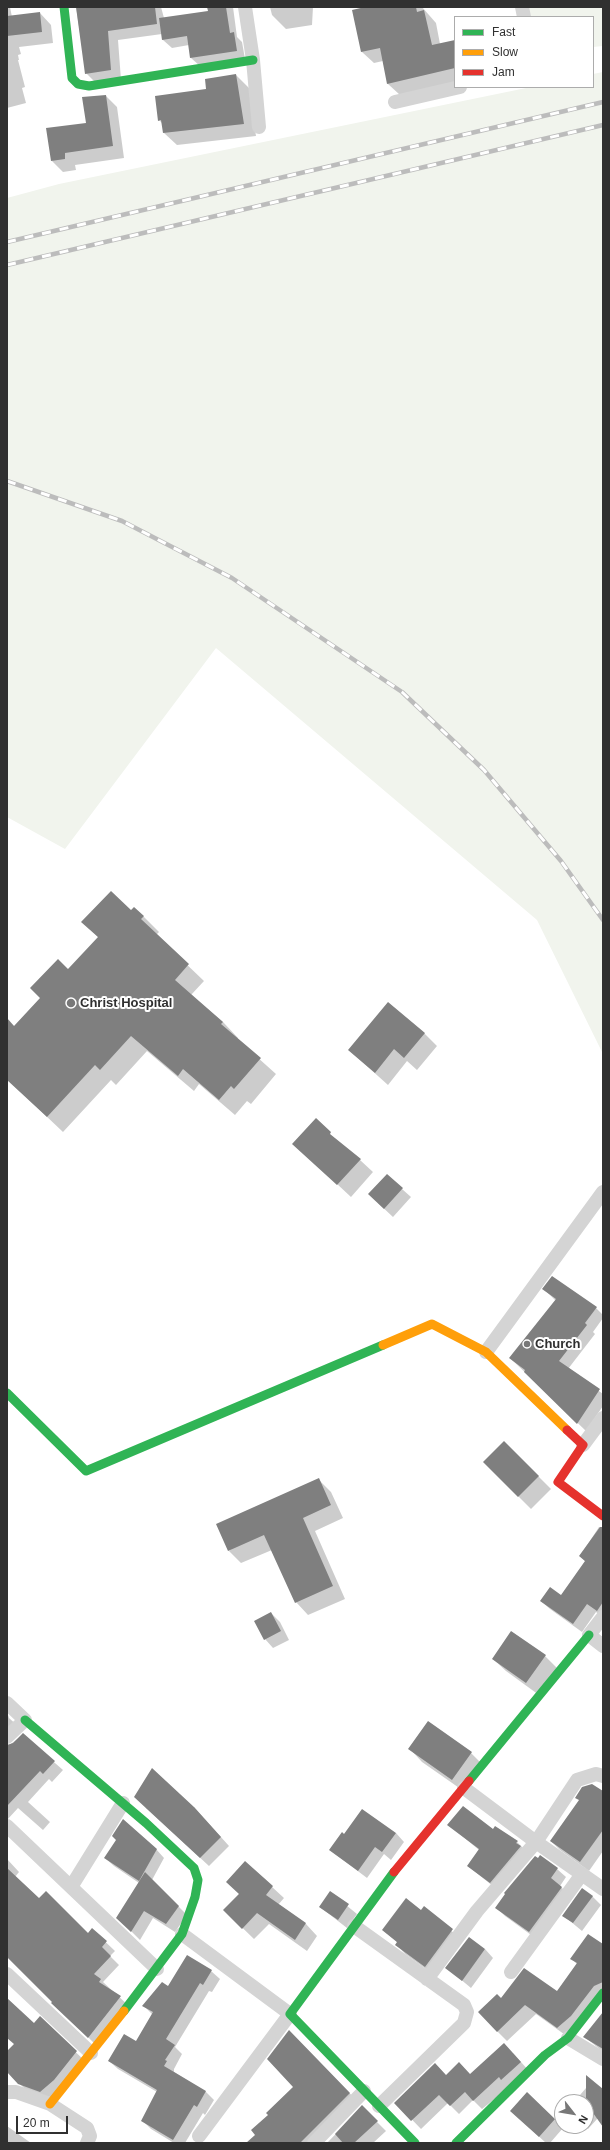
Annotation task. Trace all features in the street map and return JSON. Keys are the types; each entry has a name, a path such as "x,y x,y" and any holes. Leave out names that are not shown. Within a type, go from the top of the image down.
{"street":[{"path":"64,7 72,78 78,84 89,86 253,60"},
{"path":"245,7 253,60 259,127"},
{"path":"395,102 456,88"},
{"path":"486,1352 603,1192"},
{"path":"7,1393 86,1471 432,1324 486,1352 583,1445"},
{"path":"603,1418 558,1482 603,1516"},
{"path":"199,2136 385,1883 603,1617"},
{"path":"589,1635 603,1646"},
{"path":"7,1703 123,1803 194,1868 198,1880 196,1897 182,1934 157,1969 50,2104"},
{"path":"7,1737 25,1720"},
{"path":"427,1979 477,1911 536,1842 577,1780 596,1774 603,1776"},
{"path":"464,1788 536,1842 603,1889"},
{"path":"71,1887 123,1803"},
{"path":"7,1826 157,1969"},
{"path":"511,1972 582,1874"},
{"path":"354,1926 464,2005 467,2016 464,2023 379,2106"},
{"path":"182,1934 290,2014 415,2143"},
{"path":"7,1974 91,2053"},
{"path":"456,2143 545,2055 568,2038 603,1993"},
{"path":"568,2038 603,2059"},
{"path":"314,2143 364,2091"},
{"path":"7,2092 16,2092 50,2104 87,2128 90,2136 87,2143"}],"shaded area":[{"path":"527,7 603,7 603,46 594,47 594,16 529,16"},
{"path":"603,72 603,1054 537,920 216,648 65,849 7,817 7,198 59,184 526,88 594,88 594,74"}],"building":[{"path":"76,7 155,7 157,24 108,31 111,70 85,74"},
{"path":"207,7 226,7 230,33 234,32 237,51 190,58 187,36 162,40 159,18 208,11"},
{"path":"365,7 416,7 417,12 424,10 432,45 454,40 454,68 387,84 380,48 361,52 352,10"},
{"path":"40,12 42,32 7,36 7,16"},
{"path":"236,74 244,124 163,133 161,120 158,121 155,96 206,89 205,79"},
{"path":"106,95 113,146 65,153 65,159 51,161 46,128 86,123 82,97"},
{"path":"111,891 131,910 134,907 144,916 141,919 189,964 175,980 223,1022 221,1024 261,1058 234,1089 231,1086 219,1100 183,1069 178,1076 131,1036 100,1070 95,1065 47,1117 7,1080 7,1018 14,1026 40,998 30,988 58,959 68,969 98,937 81,922"},
{"path":"388,1002 425,1033 404,1058 394,1049 375,1073 348,1050"},
{"path":"316,1118 331,1132 330,1134 361,1159 337,1185 292,1144"},
{"path":"387,1174 403,1188 384,1209 368,1194"},
{"path":"552,1276 597,1307 585,1323 587,1325 559,1361 600,1389 577,1424 524,1372 525,1370 509,1358 556,1299 542,1289"},
{"path":"504,1441 539,1476 518,1497 483,1462"},
{"path":"319,1478 331,1505 303,1518 333,1586 295,1603 264,1535 228,1551 216,1524"},
{"path":"600,1527 603,1527 603,1602 597,1611 587,1604 573,1624 540,1601 550,1587 561,1595 585,1561 579,1556"},
{"path":"271,1612 281,1631 264,1640 254,1621"},
{"path":"511,1631 546,1655 526,1683 492,1659"},
{"path":"428,1721 472,1752 452,1780 408,1749"},
{"path":"23,1733 55,1761 43,1774 40,1771 7,1806 7,1745 13,1743"},
{"path":"152,1768 194,1807 221,1837 200,1858 134,1797"},
{"path":"592,1784 603,1791 603,1830 580,1862 550,1841 579,1800 575,1798 582,1787"},
{"path":"463,1806 493,1829 495,1826 518,1841 516,1843 521,1846 490,1883 467,1866 479,1849 447,1825"},
{"path":"362,1809 396,1833 382,1852 375,1847 358,1871 329,1850 342,1832 344,1834"},
{"path":"123,1819 157,1849 139,1881 104,1858 116,1840 112,1836"},
{"path":"540,1855 558,1868 551,1878 562,1887 529,1932 495,1908 505,1894 504,1893 535,1856 538,1858"},
{"path":"245,1861 273,1886 266,1895 306,1923 295,1940 257,1913 242,1929 223,1910 239,1894 226,1882"},
{"path":"7,1868 39,1898 46,1891 88,1933 92,1928 107,1941 102,1947 111,1956 94,1974 101,1979 99,1982 121,1996 88,2038 51,2003 52,2002 7,1957"},
{"path":"145,1872 179,1906 166,1924 144,1911 131,1932 116,1918"},
{"path":"582,1888 593,1896 573,1923 562,1916"},
{"path":"330,1891 349,1904 338,1920 319,1907"},
{"path":"406,1898 421,1910 424,1906 453,1929 425,1967 395,1945 397,1942 382,1930"},
{"path":"588,1934 603,1944 603,1982 594,1986 571,2016 557,2028 525,2005 497,2032 478,2012 497,1994 501,1998 524,1968 557,1991 577,1963 570,1959"},
{"path":"469,1937 485,1949 462,1981 445,1968"},
{"path":"187,1955 212,1970 203,1985 200,1983 166,2039 175,2045 165,2060 167,2061 164,2066 206,2091 197,2107 194,2105 173,2140 141,2121 157,2090 108,2061 124,2034 136,2041 153,2012 142,2006 162,1982 168,1986"},
{"path":"7,1998 34,2023 40,2016 77,2051 54,2080 40,2092 18,2084 7,2072 7,2051 14,2044 7,2038"},
{"path":"603,2012 603,2049 583,2037"},
{"path":"289,2030 350,2093 300,2143 246,2143 255,2135 251,2130 268,2115 266,2113 293,2087 267,2059"},
{"path":"504,2043 521,2062 501,2080 499,2077 473,2101 465,2092 450,2106 439,2095 411,2121 394,2103 435,2063 446,2075 459,2062 470,2074"},
{"path":"586,2075 603,2089 603,2127 594,2114 594,2094 586,2094"},
{"path":"527,2092 554,2118 554,2120 539,2137 510,2111"},
{"path":"362,2105 378,2121 354,2143 343,2143 335,2134"}],"railway":[{"path":"7,242 603,102"},
{"path":"7,265 603,125"},
{"path":"7,481 122,521 232,578 402,692 484,770 561,861 603,920"}],"traffic: fast":[{"path":"64,7 72,78 78,84 89,86 253,60"},
{"path":"7,1393 86,1471 383,1345"},
{"path":"469,1781 589,1635"},
{"path":"25,1720 146,1823 194,1868 198,1880 195,1897 182,1934 124,2011"},
{"path":"394,1872 290,2014 415,2143"},
{"path":"456,2143 545,2055 568,2038 603,1993"}],"traffic: slow":[{"path":"383,1345 432,1324 486,1352 567,1430"},
{"path":"50,2104 124,2011"}],"traffic: jam":[{"path":"567,1430 583,1445 558,1482 603,1516"},
{"path":"394,1872 469,1781"}],"place":[{"name":"Christ Hospital","path":"71,1003"},
{"name":"Church","path":"527,1344"}]}
